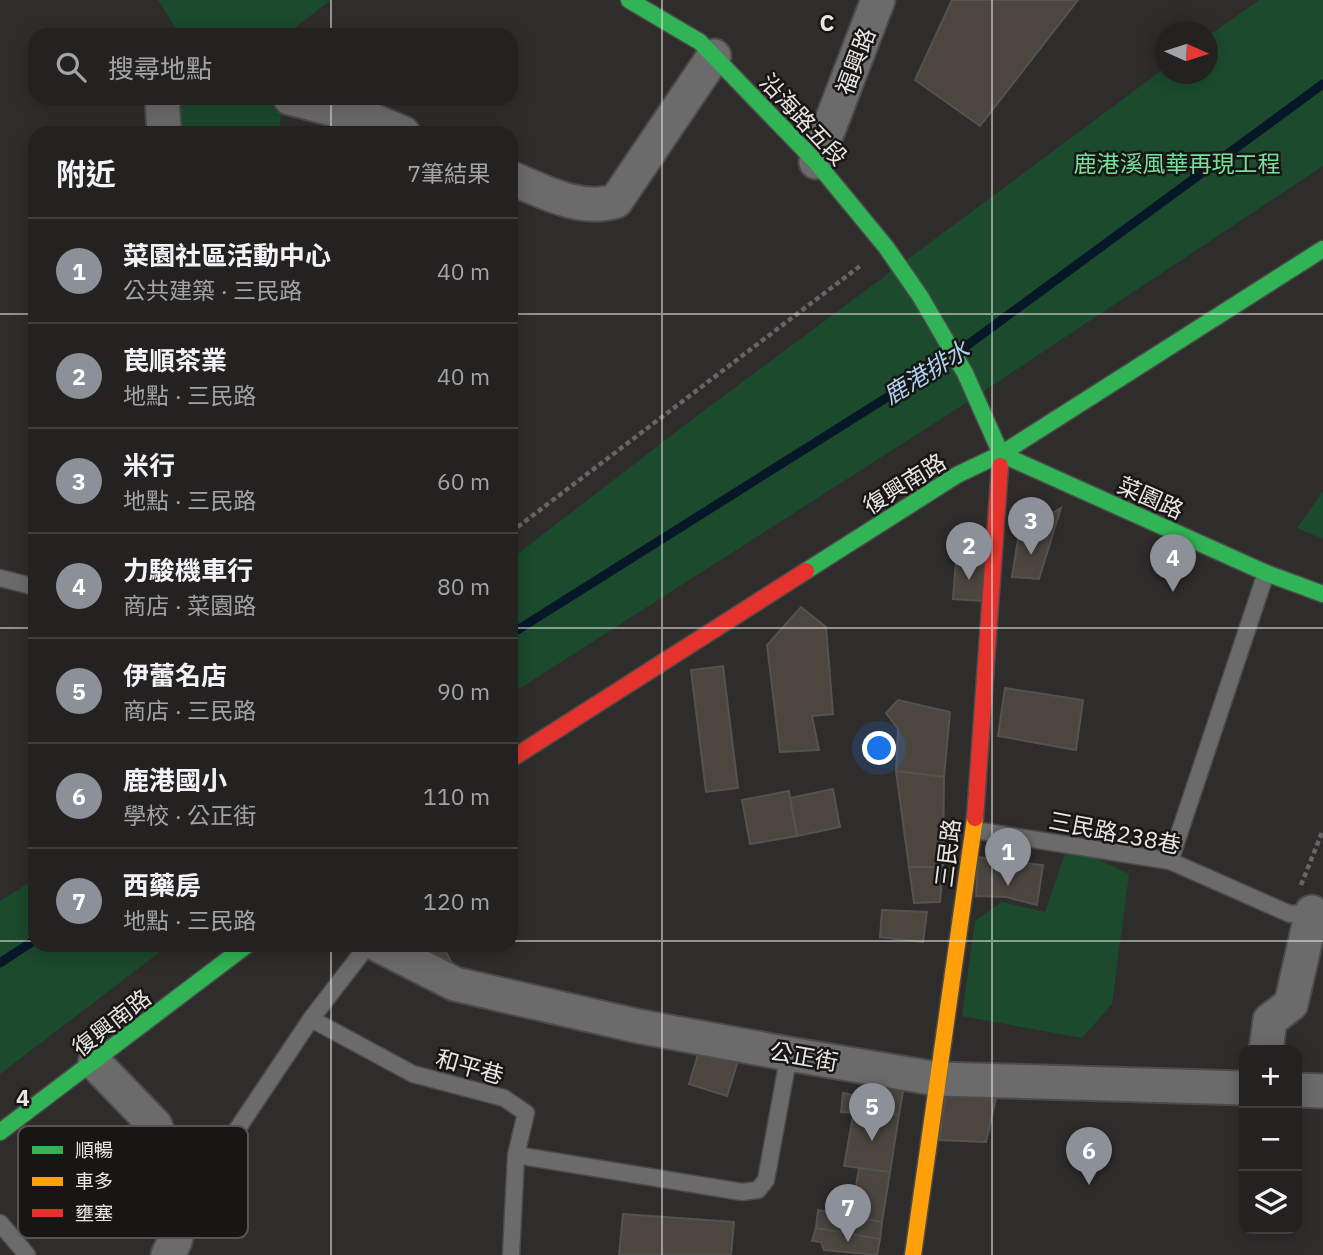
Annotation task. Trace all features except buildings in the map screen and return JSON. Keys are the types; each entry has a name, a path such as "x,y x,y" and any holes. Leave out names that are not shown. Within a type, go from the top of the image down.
{"street":[{"name":"沿海路五段","path":"629,0 700,42 816,162 886,247 920,296 965,373 1001,454"},
{"name":"福興路","path":"816,162 878,0"},
{"path":"518,181 552,195 597,207 616,201 714,56"},
{"path":"317,105 386,126"},
{"name":"復興南路","path":"518,755 957,475 1001,454 1323,249"},
{"name":"菜園路","path":"1001,454 1266,573 1323,594"},
{"name":"三民路","path":"913,1255 974,830 1001,454"},
{"path":"1267,1045 1270,1020 1291,1004 1308,913"},
{"name":"復興南路","path":"0,1132 95,1063 238,952"},
{"name":"公正街","path":"392,952 455,984 637,1026 938,1079 1239,1087"},
{"path":"95,1063 155,1126"},
{"path":"1302,1090 1323,1091"},
{"path":"168,1255 176,1238"}],"lane":[{"path":"1170,861 1266,573"},
{"path":"0,578 28,585"},
{"name":"三民路238巷","path":"974,830 1170,861 1308,913"},
{"path":"239,1126 311,1019 363,952"},
{"name":"和平巷","path":"311,1019 413,1074 504,1098 526,1114 516,1155 511,1255"},
{"path":"516,1155 742,1192 758,1190 766,1180 789,1054"},
{"path":"0,1223 27,1255"}],"path":[{"path":"518,527 886,247"},
{"path":"1308,913 1323,830"}],"green space":[{"path":"158,0 331,0 294,28 176,28"},
{"name":"鹿港溪風華再現工程","path":"1259,0 1323,0 1323,166 969,401 518,690 518,554 698,415 1155,75 1155,84 1218,84 1218,29"},
{"path":"158,105 283,105 280,126 172,126 153,114"},
{"path":"1323,491 1323,539 1297,528"},
{"path":"1068,845 1129,874 1112,1004 1082,1038 962,1016 975,921 1002,902 1045,912"},
{"path":"28,883 28,952 160,952 0,1074 0,901"}],"waterway":[{"name":"鹿港排水","path":"962,349 1323,84"},
{"name":"鹿港排水","path":"518,630 948,359"},
{"name":"鹿港排水","path":"0,963 28,945"}],"traffic: fast":[{"path":"629,0 700,42 816,162 886,247 920,296 965,373 1001,454 1000,466"},
{"path":"806,571 957,475 1001,454 1323,249"},
{"path":"1001,454 1266,573 1323,594"},
{"path":"0,1132 238,952"}],"traffic: slow":[{"path":"913,1255 975,818"}],"traffic: jam":[{"path":"975,818 1000,466"},
{"path":"518,755 806,571"}],"place":[{"name":"米行","path":"1031,555"},
{"name":"苠順茶業","path":"969,580"},
{"name":"力駿機車行","path":"1173,592"},
{"name":"菜園社區活動中心","path":"1008,886"},
{"name":"伊蕾名店","path":"872,1141"},
{"name":"鹿港國小","path":"1089,1185"},
{"name":"西藥房","path":"848,1242"}]}
